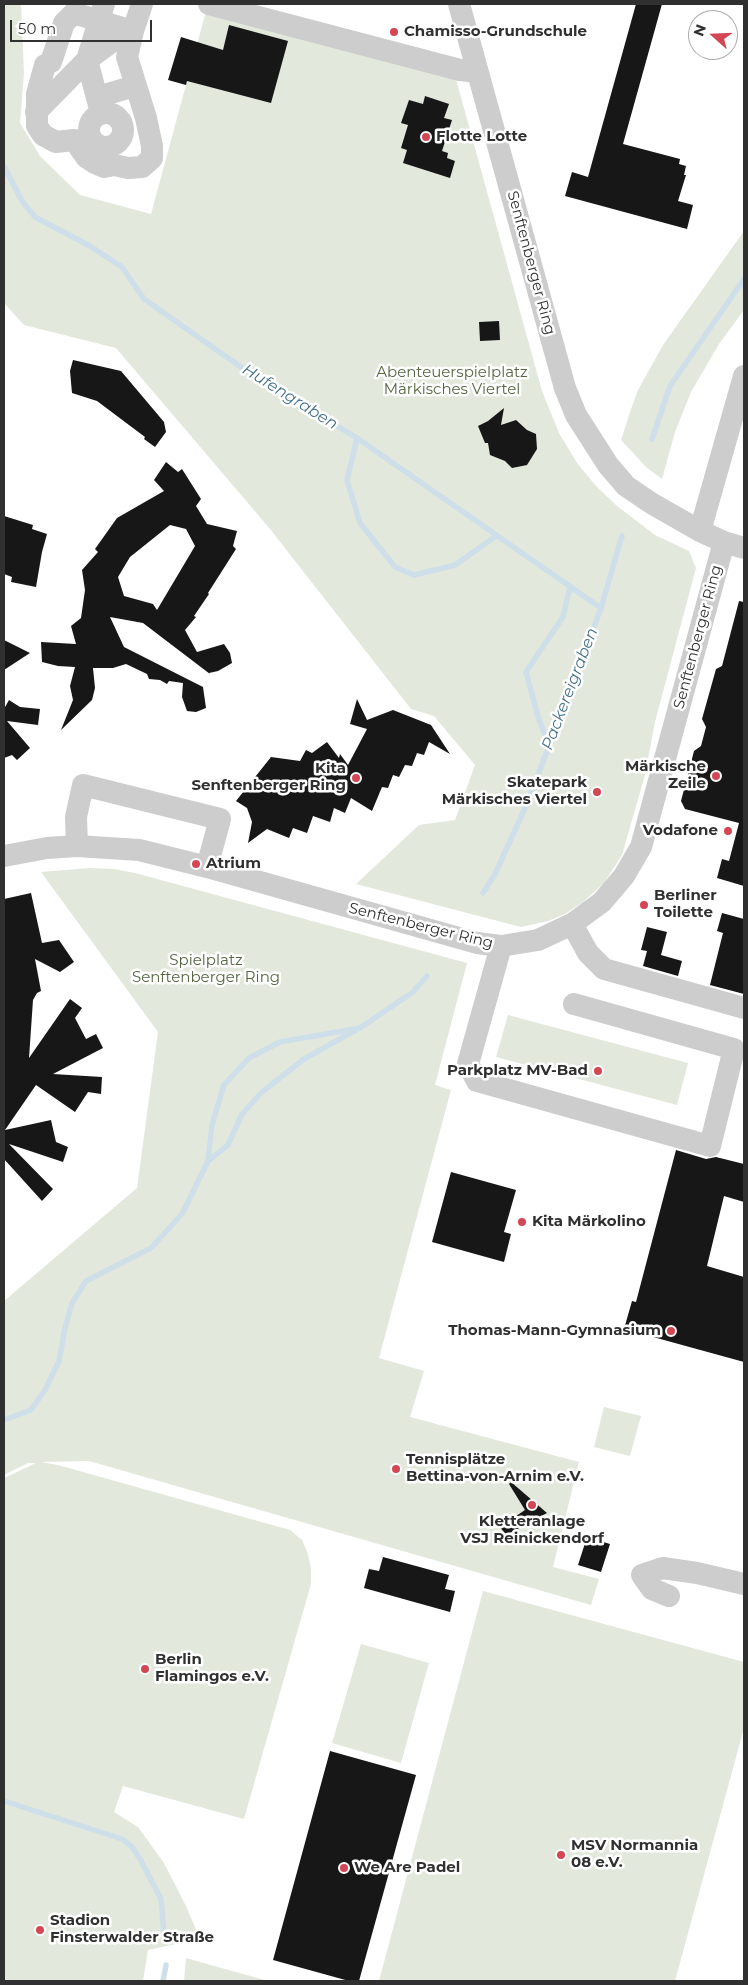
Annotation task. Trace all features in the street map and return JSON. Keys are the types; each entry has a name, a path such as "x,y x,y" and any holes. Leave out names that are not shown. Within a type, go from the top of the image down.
{"street":[{"path":"111,156 128,168 142,167 152,158 152,146 146,118 127,58 127,38 142,4"},
{"path":"209,4 460,70 478,72"},
{"name":"Senftenberger Ring","path":"4,856 48,848 77,846 139,850 477,943 501,946 538,940 572,924 602,902 614,890 632,864 641,847 734,545 700,531 651,503 626,486 608,465 576,415 565,388 459,4"},
{"path":"82,137 56,142 43,135 37,126 37,94 45,65 51,62 64,23 74,13 99,19 127,38"},
{"path":"99,19 87,60 99,105 97,116 82,137 86,157 104,166 111,156 113,146 121,139 123,124 112,113 99,105"},
{"path":"36,112 87,60 127,38"},
{"path":"99,105 135,86"},
{"path":"123,124 146,118"},
{"path":"700,531 741,401 744,376"},
{"path":"77,846 76,817 83,785 220,819 207,868"},
{"path":"572,924 588,953 604,969 744,1008"},
{"path":"501,946 468,1064 477,1081 710,1146 734,1049 574,1004"},
{"path":"669,1596 652,1588 642,1575 663,1568 697,1573 744,1584"}],"green space":[{"name":"Abenteuerspielplatz Märkisches Viertel","path":"4,4 21,4 24,73 20,123 40,156 80,195 151,214 208,4 451,61 542,391 559,433 577,463 596,486 617,506 655,535 689,551 696,568 655,722 645,775 622,855 604,883 583,902 565,914 548,921 521,927 356,884 419,825 455,820 475,765 434,716 411,709 270,529 116,348 24,325 4,303"},
{"path":"744,231 744,310 719,344 691,392 675,432 662,479 647,468 621,440 631,409 638,390 663,345"},
{"name":"Spielplatz Senftenberger Ring","path":"89,868 114,869 135,873 467,963 435,1085 451,1090 379,1358 424,1371 410,1417 579,1462 553,1567 599,1579 591,1605 89,1461 41,1462 58,1465 290,1530 302,1540 308,1554 311,1584 244,1819 123,1786 114,1812 138,1827 164,1863 200,1939 148,1950 143,1981 4,1981 4,1478 36,1463 28,1463 4,1475 4,1301 137,1188 158,1032 41,872"},
{"path":"508,1015 688,1063 677,1105 496,1057"},
{"path":"604,1407 641,1416 630,1456 594,1447"},
{"name":"MSV Normannia 08 e.V.","path":"483,1591 744,1662 744,1728 675,1981 379,1981"},
{"path":"361,1644 429,1663 401,1763 332,1743"},
{"path":"186,1958 268,1981 184,1981"}],"building":[{"path":"636,4 662,4 623,144 680,159 679,164 686,166 684,175 686,175 678,201 693,205 687,229 565,196 572,172 588,177"},
{"path":"229,25 288,41 271,103 187,81 186,85 168,80 181,37 223,50"},
{"name":"Flotte Lotte","path":"425,96 449,104 444,118 452,120 442,151 448,153 447,158 455,161 450,178 403,163 407,150 401,148 408,125 401,123 409,100 423,104"},
{"path":"499,321 500,340 480,341 479,322"},
{"path":"73,360 121,371 164,422 166,432 155,447 144,439 145,437 97,401 72,393 70,371"},
{"path":"504,408 501,425 516,420 527,430 536,434 537,449 527,465 512,468 505,461 490,455 488,443 485,443 478,426 488,421"},
{"path":"166,462 178,472 182,469 201,499 196,506 207,524 237,531 233,546 236,549 194,616 196,617 185,630 197,652 224,644 230,653 232,663 210,674 143,623 110,617 124,647 203,687 206,708 196,712 187,711 182,697 183,683 169,681 167,684 160,680 149,679 147,674 126,664 113,668 93,668 95,688 92,700 61,730 73,700 70,686 75,667 58,666 42,662 41,642 76,644 71,626 81,618 85,590 82,570 98,552 95,549 117,518 164,491 154,480","holes":["170,525 186,529 195,546 157,610 153,604 124,596 118,577 130,557"]},
{"path":"4,516 33,525 32,529 47,534 36,587 11,582 12,577 4,574"},
{"path":"739,601 744,602 744,886 717,878 722,859 729,861 739,823 685,809 681,801 694,751 701,746 706,727 702,719 716,669 722,666"},
{"path":"4,640 30,653 4,670"},
{"path":"357,699 367,720 393,710 431,725 450,754 429,742 424,755 417,753 412,766 405,765 399,777 393,775 388,788 382,787 372,811 351,798 345,813 334,808 330,822 313,816 307,833 293,828 289,838 267,829 248,843 252,822 247,808 236,801 271,757 300,761 306,750 312,753 327,742 339,758 340,754 348,765 367,729 350,724"},
{"path":"9,700 20,707 40,709 38,725 7,721 30,748 17,760 12,755 4,758 4,709"},
{"path":"31,893 42,943 59,940 74,962 60,972 35,959 41,991 37,993 33,1000 29,1058 70,999 82,1008 75,1018 86,1039 96,1034 103,1048 53,1074 102,1077 101,1094 88,1092 75,1112 36,1085 5,1130 51,1120 56,1142 68,1147 63,1162 9,1144 53,1189 42,1201 4,1159 4,899"},
{"path":"722,913 744,919 744,994 710,985 723,933 717,931"},
{"path":"647,927 667,932 661,955 682,961 678,976 643,966 647,951 641,950"},
{"path":"676,1150 706,1159 716,1157 744,1164 744,1202 724,1196 707,1266 744,1277 744,1362 624,1329 632,1301 636,1302"},
{"path":"451,1172 516,1190 504,1232 511,1234 504,1262 432,1242"},
{"path":"511,1482 547,1513 506,1535 500,1527 525,1510 509,1484"},
{"path":"587,1537 610,1544 601,1572 578,1565"},
{"path":"383,1557 449,1575 445,1589 455,1591 450,1612 364,1588 369,1569 379,1571"},
{"name":"We Are Padel","path":"330,1751 416,1775 359,1981 349,1981 273,1960"}],"waterway":[{"name":"Hufengraben","path":"4,166 22,201 35,217 90,246 122,267 144,299 248,372 357,438 601,608"},
{"name":"Packereigraben","path":"652,439 670,386 744,279"},
{"path":"357,438 347,480 360,523 395,567 414,575 455,565 496,536"},
{"name":"Packereigraben","path":"483,893 495,874 527,804 601,608 622,536"},
{"path":"549,746 538,717 526,672 563,617 570,587"},
{"name":"Packereigraben","path":"4,1420 31,1410 45,1390 59,1361 72,1303 86,1281 151,1248 182,1214 208,1161 212,1125 224,1085 249,1058 280,1042 360,1028 413,992 427,976"},
{"name":"Packereigraben","path":"208,1161 228,1145 242,1114 262,1092 304,1059 356,1030"},
{"path":"4,1801 122,1839 132,1847 161,1899 164,1934"},
{"path":"163,1981 166,1965"}],"place":[{"name":"Chamisso-Grundschule","path":"394,32"},
{"name":"Flotte Lotte","path":"426,137"},
{"name":"Märkische Zeile","path":"716,776"},
{"name":"Kita Senftenberger Ring","path":"356,778"},
{"name":"Skatepark Märkisches Viertel","path":"597,792"},
{"name":"Vodafone","path":"728,831"},
{"name":"Atrium","path":"196,864"},
{"name":"Berliner Toilette","path":"644,905"},
{"name":"Parkplatz MV-Bad","path":"598,1071"},
{"name":"Kita Märkolino","path":"522,1222"},
{"name":"Thomas-Mann-Gymnasium","path":"671,1331"},
{"name":"Tennisplätze Bettina-von-Arnim e.V.","path":"396,1469"},
{"name":"Kletteranlage VSJ Reinickendorf","path":"532,1505"},
{"name":"Berlin Flamingos e.V.","path":"145,1669"},
{"name":"MSV Normannia 08 e.V.","path":"561,1855"},
{"name":"We Are Padel","path":"344,1868"},
{"name":"Stadion Finsterwalder Straße","path":"40,1930"}]}
